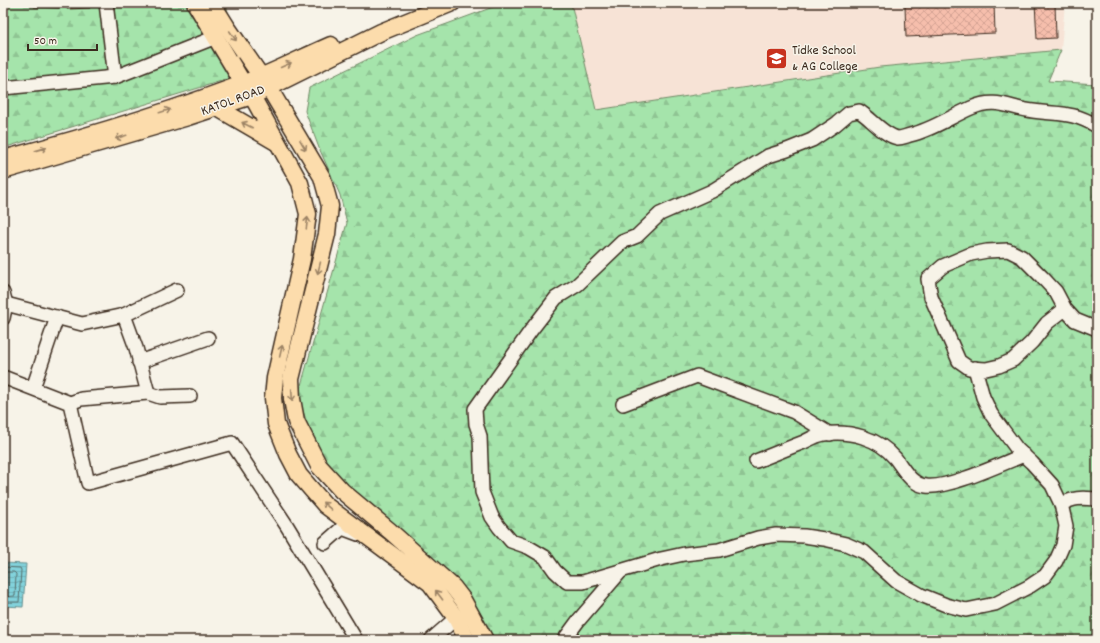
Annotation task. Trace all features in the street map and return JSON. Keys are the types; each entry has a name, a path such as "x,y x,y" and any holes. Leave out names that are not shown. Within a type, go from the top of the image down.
{"main road":[{"path":"195,3 248,89 300,183 308,214 302,259 275,378 273,398 276,424 288,454 299,475 325,505 430,583 456,618 468,640"},
{"path":"212,3 265,82 322,177 330,206 327,234 291,380 292,399 296,421 319,466 342,491 453,587 463,600 485,640"},
{"name":"KATOL ROAD","path":"265,82 424,3"},
{"name":"KATOL ROAD","path":"3,171 216,107 248,89 380,32 452,3"},
{"name":"KATOL ROAD","path":"3,159 95,133 175,108 248,89"},
{"path":"216,107 278,142"}],"street":[{"path":"106,3 115,77"},
{"path":"3,88 115,77 216,37"},
{"path":"976,368 983,397 991,414 1010,440 1052,485 1061,504 1066,526 1063,545 1056,561 1045,576 1030,586 996,604 966,610 946,605 896,581 864,552 846,544 804,536 776,536 758,538 719,550 684,554 583,582 567,582 555,572 545,557 528,547 511,541 492,517 482,492 480,436 476,424 475,409 556,298 578,284 594,270 609,253 622,242 637,236 660,214 712,191 768,156 812,140 836,124 849,113 859,110 888,135 899,138 932,128 972,107 992,102 1008,104 1032,111 1073,115 1085,119 1097,126"},
{"path":"1064,309 1048,323 1032,342 1013,360 999,366 986,369 970,368 959,361 931,297 928,279 943,266 971,254 987,251 1008,250 1022,257 1042,277 1056,292 1064,309 1075,320 1097,329"},
{"path":"3,318 5,299 82,324 124,315 177,290"},
{"path":"124,315 136,348 148,393"},
{"path":"33,388 57,317"},
{"path":"139,362 208,338"},
{"path":"623,404 697,376 794,412 830,434"},
{"path":"3,377 70,403 81,398 148,393 160,398 190,396"},
{"path":"70,403 88,483 232,443 287,526 356,640"},
{"path":"756,462 822,434 840,433 876,441 893,455 914,482 925,486 938,486 1024,455"},
{"path":"1061,504 1075,498 1097,499"},
{"path":"325,543 342,528 368,537"},
{"path":"564,640 621,571"},
{"path":"431,640 456,618"}],"shaded area":[{"name":"Tidke School & AG College","path":"571,3 1065,3 1061,50 880,67 595,110"}],"green space":[{"path":"3,3 226,3 241,75 3,148"},
{"path":"504,3 571,3 596,110 880,67 1061,50 1048,81 1097,84 1097,640 492,640 476,619 327,466 307,423 298,396 347,223 340,195 319,148 305,111 309,88 417,35"}],"water":[{"path":"3,563 26,564 23,607 3,606"}],"building":[{"path":"34,3 59,3 59,8 34,7"},
{"path":"67,3 90,3 90,8 67,9"},
{"path":"112,3 130,3 130,5 112,6"},
{"path":"994,3 995,33 906,37 905,6"},
{"path":"1035,3 1055,3 1056,38 1037,39"}],"place":[{"name":"Tidke School & AG College","path":"777,59"}]}
